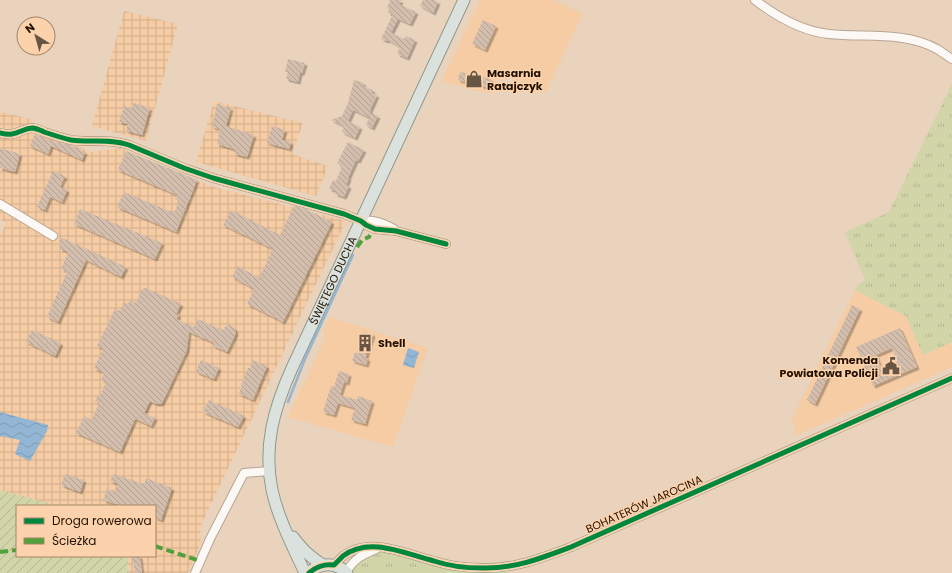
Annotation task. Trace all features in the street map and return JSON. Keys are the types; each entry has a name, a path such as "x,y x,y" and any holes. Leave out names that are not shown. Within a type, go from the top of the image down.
{"main road":[{"name":"ŚWIĘTEGO DUCHA","path":"304,573 276,506 269,471 271,429 281,392 464,0"},
{"name":"ŚWIĘTEGO DUCHA","path":"285,527 302,549 311,558 323,565"},
{"path":"310,573 316,568 328,564 339,566 347,572"}],"street":[{"path":"755,0 785,20 805,29 829,34 893,37 916,41 936,49 952,59"},
{"path":"0,133 8,135 32,128 65,139 119,142 213,178 344,214 375,229 396,230 446,244"},
{"path":"0,204 53,236"},
{"name":"BOHATERÓW JAROCINA","path":"334,565 342,557 356,550 372,547 389,548 435,562 461,567 505,567 535,561 571,547 952,378"},
{"path":"195,573 210,539 244,473 269,471"},
{"path":"347,572 351,564 363,554 382,547"}],"shaded area":[{"path":"480,0 554,0 583,14 545,93 502,74 492,94 441,82"},
{"path":"124,11 178,24 146,141 92,126"},
{"path":"214,101 303,123 292,154 328,166 316,196 196,162"},
{"path":"0,112 31,119 35,130 92,152 120,148 214,187 346,221 200,527 201,543 188,573 129,573 127,557 156,557 156,505 55,505 0,490 0,236 6,223 0,219"},
{"path":"855,290 906,316 923,355 952,342 952,367 797,435 791,421"},
{"path":"330,317 428,348 393,447 288,417 325,339 323,330"}],"green space":[{"path":"952,84 952,342 923,355 906,316 855,290 858,284 865,280 845,232 889,212"},
{"path":"0,490 55,505 16,505 16,557 127,557 129,573 0,573"},
{"path":"384,551 399,554 437,567 474,571 504,571 509,573 352,573 355,564 376,552"}],"water":[{"path":"408,348 419,352 414,368 403,365"},
{"path":"0,412 48,425 47,431 30,461 15,454 20,440 0,436"}],"building":[{"path":"390,0 401,0 399,4 416,12 410,24 398,19 391,33 404,39 406,36 415,40 407,58 397,54 400,47 388,40 381,39 393,14 388,13 389,9 387,8"},
{"path":"423,0 434,0 438,2 433,13 420,6"},
{"path":"483,20 496,26 485,50 472,44"},
{"path":"288,59 305,63 302,73 300,73 298,82 286,79 288,72 285,72"},
{"name":"Masarnia Ratajczyk","path":"460,72 491,79 489,88 458,80"},
{"path":"354,80 364,83 363,86 373,90 371,93 377,95 368,117 353,110 348,121 360,127 355,138 342,132 344,126 331,120 342,116 348,103"},
{"path":"134,103 150,108 142,135 126,131 128,124 119,122 124,106 132,108"},
{"path":"217,104 231,108 226,126 254,135 247,157 235,154 236,150 217,144 219,129 212,127"},
{"path":"371,113 378,116 372,128 366,125"},
{"path":"272,126 285,130 282,140 291,142 289,149 267,143"},
{"path":"35,134 52,141 70,145 85,152 82,160 51,146 48,154 30,146"},
{"path":"348,142 364,150 358,161 356,160 348,178 346,185 349,186 344,197 335,194 336,191 329,189 333,180 336,181 342,166 337,163"},
{"path":"0,148 20,154 15,172 0,168"},
{"path":"126,151 197,180 176,232 117,207 124,192 174,213 179,201 175,199 177,195 118,170"},
{"path":"53,171 65,176 60,187 67,190 62,202 50,197 45,210 37,207"},
{"path":"294,206 303,208 332,222 283,322 247,304 254,289 232,277 238,266 259,278 273,249 223,225 231,210 280,235"},
{"path":"80,209 162,243 155,259 74,224"},
{"path":"60,237 126,267 121,277 86,260 58,322 47,317 67,272 61,269 68,252 60,249"},
{"path":"146,288 181,304 176,314 179,315 176,319 194,327 197,319 223,330 226,326 230,325 235,329 236,333 227,352 213,346 214,343 189,332 187,350 163,401 161,404 156,404 150,401 144,413 155,418 151,426 135,419 120,452 76,433 84,416 92,420 99,403 95,401 98,395 100,396 106,383 101,380 104,373 94,368 103,349 97,346 115,309 120,311 124,302 128,304 130,300 136,303 142,289"},
{"path":"852,305 860,309 815,404 807,400"},
{"path":"900,328 917,367 873,386 856,347","holes":["892,348 897,361 881,367 876,355"]},
{"path":"32,330 61,343 55,356 26,342"},
{"path":"364,332 373,334 366,356 368,359 366,365 352,361 355,352 357,353"},
{"path":"201,360 219,368 214,379 196,372"},
{"path":"253,360 267,366 253,400 239,394 248,368 250,368"},
{"path":"339,371 349,374 347,383 344,382 340,395 357,400 358,396 372,401 365,424 351,420 355,408 338,403 334,415 323,412 331,386 334,387"},
{"path":"209,400 244,416 238,427 203,412"},
{"path":"65,474 84,480 80,492 61,485"},
{"path":"113,474 144,484 146,478 172,488 161,520 156,518 156,505 119,505 103,500 107,489 115,491 118,484 110,481"},
{"path":"132,557 140,557 142,573 135,573"}],"waterway":[{"path":"288,402 305,359 353,255"}],"marked path":[{"path":"357,247 362,240 370,235"},
{"path":"156,546 200,561"},
{"path":"0,552 16,550"}],"cycle path":[{"path":"0,133 17,133 33,128 71,140 122,143 213,178 344,214 375,229 396,231 446,244"},
{"path":"309,573 321,566 334,565 343,556 353,550 365,547 388,548 446,564 470,568 505,567 539,559 571,547 952,378"}],"place":[{"name":"Masarnia Ratajczyk","path":"474,79"},
{"name":"Shell","path":"365,343"},
{"name":"Komenda Powiatowa Policji","path":"891,366"}]}
